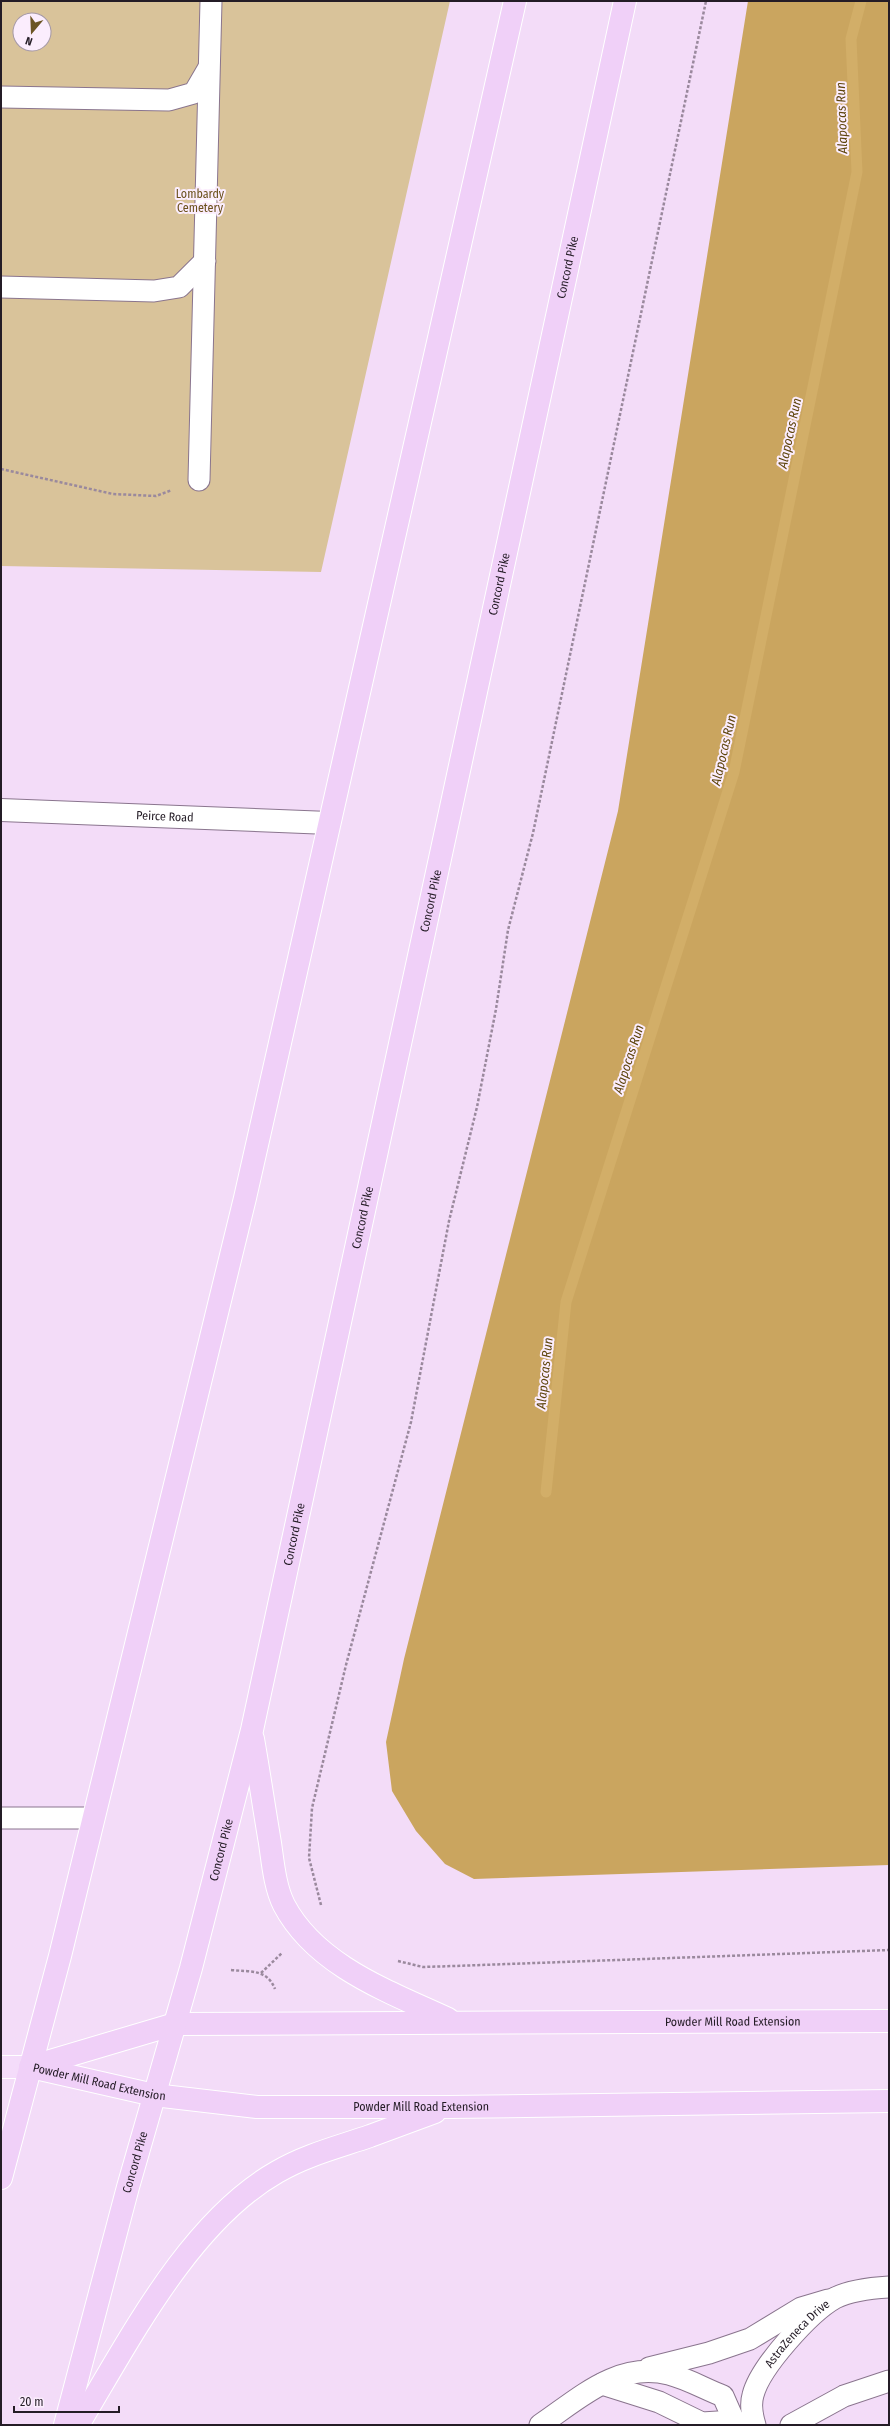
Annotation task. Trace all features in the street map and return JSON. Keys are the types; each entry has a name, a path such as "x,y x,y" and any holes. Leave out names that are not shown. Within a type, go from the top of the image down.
{"highway":[{"path":"1,2178 93,1818 245,1198 515,1"},
{"name":"Concord Pike","path":"65,2425 154,2095 175,2024 252,1730 625,1"},
{"path":"618,39 630,1"},
{"path":"252,1730 276,1880 284,1905 304,1935 332,1959 377,1986 455,2022"},
{"name":"Powder Mill Road Extension","path":"30,2067 175,2024 889,2021"},
{"name":"Powder Mill Road Extension","path":"30,2067 154,2095 256,2107 449,2107 889,2101"},
{"path":"78,2425 152,2304 198,2239 246,2195 276,2173 316,2153 449,2107"}],"main road":[{"path":"1,2067 30,2067"}],"street":[{"name":"Peirce Road","path":"1,810 329,823"}],"lane":[{"path":"199,480 211,1"},
{"path":"1,97 169,100 194,93 209,67"},
{"path":"1,287 154,291 179,287 205,261"},
{"path":"1,1818 93,1818"},
{"name":"AstraZeneca Drive","path":"755,2425 751,2406 752,2396 764,2372 784,2344 835,2298 866,2289 889,2287"},
{"path":"540,2425 612,2378 709,2353 750,2339 801,2308 835,2298"},
{"path":"641,2370 670,2374 723,2396 740,2423"},
{"path":"791,2425 844,2396 889,2381"},
{"path":"602,2384 659,2402 702,2423 740,2423"}],"path":[{"path":"326,1911 322,1906 309,1858 312,1808 346,1665 411,1422 449,1221 477,1107 488,1054 508,930 533,833 706,1"},
{"path":"1,469 113,494 156,496 199,480"},
{"path":"396,1961 423,1966 454,1966 889,1950"},
{"path":"231,1970 261,1973 271,1978 275,1989"}],"green space":[{"name":"Lombardy Cemetery","path":"1,1 450,1 321,572 1,566"}],"shaded area":[{"path":"748,1 889,1 889,1865 474,1879 445,1864 416,1831 392,1791 386,1742 404,1659 618,811"}],"waterway":[{"name":"Alapocas Run","path":"546,1492 566,1302 734,772 857,172 851,39 861,1"}]}
